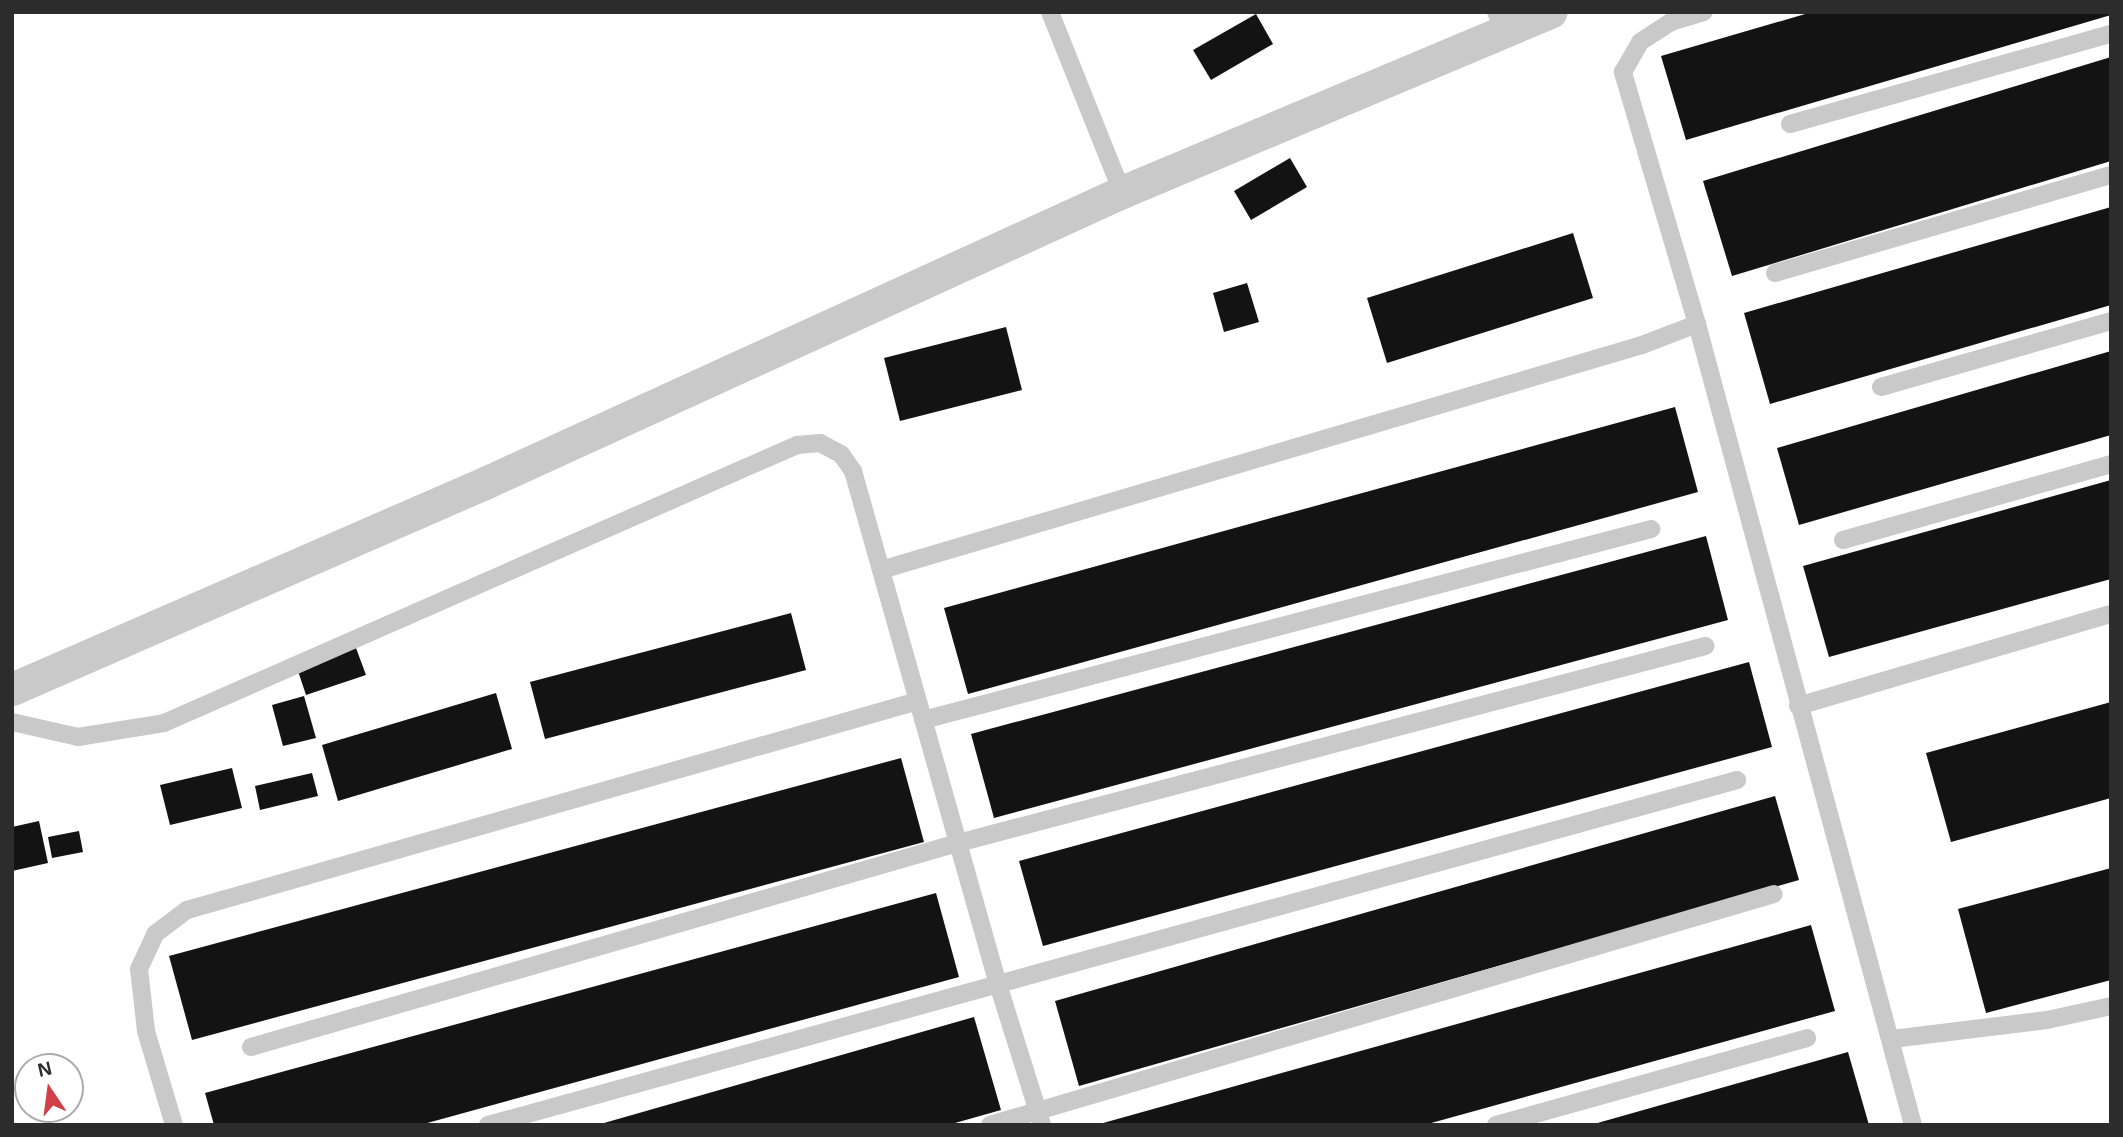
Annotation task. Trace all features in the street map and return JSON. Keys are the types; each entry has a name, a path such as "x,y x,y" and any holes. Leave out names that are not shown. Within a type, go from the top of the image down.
{"street":[{"path":"12,689 488,482 1500,22 1551,12"}],"lane":[{"path":"1051,12 1122,192"},
{"path":"1704,12 1671,22 1640,42 1623,72 1697,324 1798,706 1892,1039 1913,1125"},
{"path":"1790,124 2111,34"},
{"path":"1775,272 2111,175"},
{"path":"1881,387 2111,321"},
{"path":"881,570 1642,345 1697,324"},
{"path":"12,722 78,737 164,723 797,445 820,443 841,454 853,471 996,981 1041,1118"},
{"path":"1843,540 2111,464"},
{"path":"923,720 1651,529"},
{"path":"1798,706 2111,614"},
{"path":"251,1047 958,843 1705,646"},
{"path":"174,1125 146,1031 139,969 155,934 187,910 918,701"},
{"path":"488,1125 996,981 1737,780"},
{"path":"990,1125 1041,1118 1774,894"},
{"path":"1892,1039 2048,1020 2111,1006"},
{"path":"1496,1125 1807,1038"}],"building":[{"path":"1812,12 2111,12 2111,15 1686,140 1661,56"},
{"path":"1256,14 1273,44 1211,80 1193,50"},
{"path":"2111,57 2111,161 1732,276 1703,181"},
{"path":"1290,158 1307,187 1251,220 1234,191"},
{"path":"2111,207 2111,305 1770,404 1744,313"},
{"path":"1573,233 1593,298 1387,363 1367,298"},
{"path":"1247,283 1259,322 1224,332 1213,293"},
{"path":"1006,327 1022,390 900,421 884,358"},
{"path":"2111,351 2111,435 1799,525 1777,448"},
{"path":"1675,407 1698,492 968,694 944,608"},
{"path":"2111,480 2111,579 1829,657 1803,566"},
{"path":"1706,536 1728,620 994,818 971,734"},
{"path":"791,613 806,670 545,739 530,682"},
{"path":"356,648 366,675 306,695 297,668"},
{"path":"1749,662 1772,747 1043,946 1019,861"},
{"path":"496,693 512,749 338,801 322,745"},
{"path":"304,696 316,738 283,746 272,705"},
{"path":"2111,702 2111,798 1951,842 1926,753"},
{"path":"901,758 924,842 192,1040 169,956"},
{"path":"232,768 242,808 170,825 160,785"},
{"path":"312,773 318,796 260,810 255,786"},
{"path":"1775,796 1799,880 1079,1086 1055,1001"},
{"path":"39,821 48,863 12,871 12,827"},
{"path":"79,831 83,852 52,858 48,837"},
{"path":"2111,868 2111,980 1986,1013 1958,909"},
{"path":"936,893 959,977 420,1125 214,1125 205,1093"},
{"path":"1811,925 1835,1011 1424,1125 1096,1125"},
{"path":"974,1017 1001,1110 948,1125 597,1125"},
{"path":"1848,1052 1869,1125 1594,1125 1594,1124"}]}
